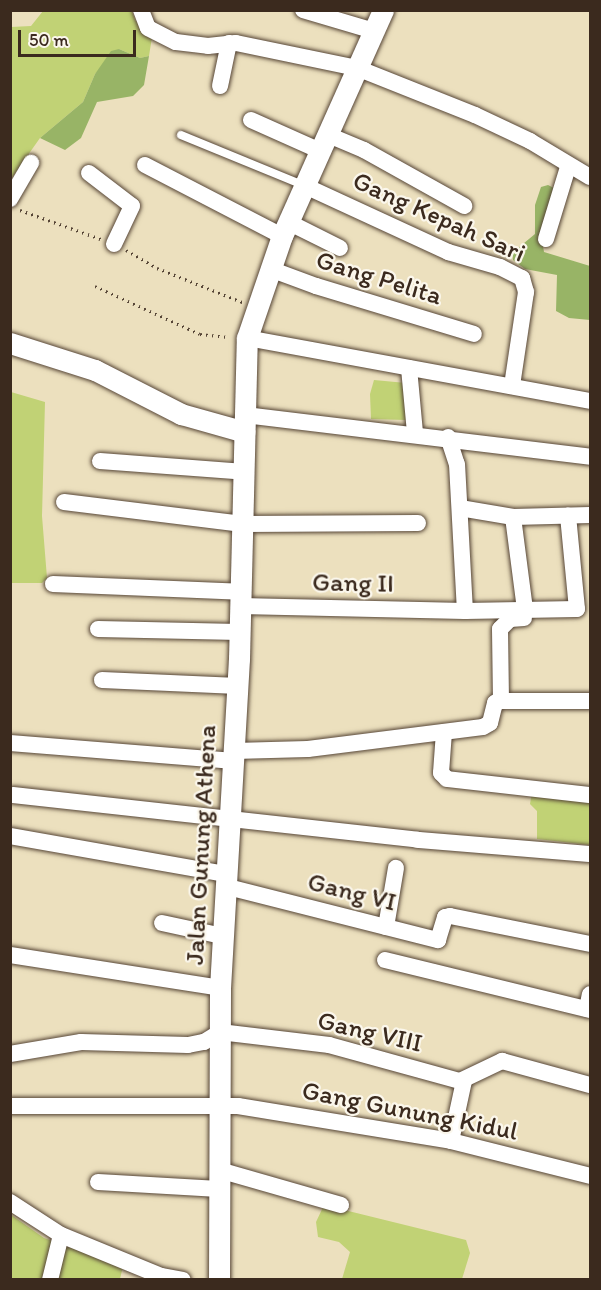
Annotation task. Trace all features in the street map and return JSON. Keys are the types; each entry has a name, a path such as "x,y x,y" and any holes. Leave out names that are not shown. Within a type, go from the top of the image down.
{"street":[{"path":"141,10 148,28 165,38 208,46 229,43 357,68 475,115 556,156 568,167 591,177"},
{"path":"303,10 374,31"},
{"name":"Jalan Gunung Athena","path":"219,1280 220,988 224,880 238,686 248,338 255,308 303,185 383,10"},
{"path":"220,86 229,43"},
{"path":"251,120 322,142 364,150 464,206"},
{"path":"10,198 31,163"},
{"path":"146,165 285,229 340,248"},
{"path":"546,239 568,167"},
{"path":"89,173 132,206 114,244"},
{"name":"Gang Kepah Sari","path":"303,185 448,252 522,278 526,292 512,386"},
{"name":"Gang Pelita","path":"270,269 316,286 474,334"},
{"path":"248,338 591,401"},
{"path":"10,343 95,370 181,414 245,424 415,433 591,457"},
{"path":"409,368 415,433"},
{"path":"448,437 457,464 465,611"},
{"path":"100,461 245,472"},
{"path":"64,502 243,524 418,523"},
{"path":"460,508 513,517 591,515"},
{"name":"Gang II","path":"53,584 240,599 465,611 577,609 568,516"},
{"path":"513,517 525,609"},
{"path":"501,701 502,623 510,619 591,616"},
{"path":"98,629 239,632"},
{"path":"102,680 238,686"},
{"path":"10,743 234,756 488,726 495,703 501,701 591,701"},
{"path":"444,732 441,773 447,779 591,795"},
{"path":"13,795 230,816 418,840 591,854"},
{"name":"Gang VI","path":"10,836 224,880 386,927 440,940 445,917 450,916 591,944"},
{"path":"386,927 396,868"},
{"path":"162,923 222,936"},
{"path":"10,955 220,988"},
{"path":"385,960 589,1004"},
{"path":"10,1054 81,1042 188,1045 204,1042 220,1032"},
{"name":"Gang VIII","path":"220,1032 329,1045 464,1081"},
{"path":"451,1141 464,1081 491,1064 502,1061 591,1085"},
{"name":"Gang Gunung Kidul","path":"11,1106 218,1104 451,1141 591,1176"},
{"path":"98,1182 219,1180 341,1205"},
{"path":"10,1202 61,1235 161,1278 183,1280"},
{"path":"50,1280 61,1235"}],"lane":[{"path":"182,135 303,185"}],"path":[{"path":"10,206 114,244 157,268 255,308"},
{"path":"95,286 200,334 248,338"}],"green space":[{"path":"43,11 132,11 135,20 152,37 149,56 140,58 119,49 95,74 83,102 40,138 11,179 11,27 31,26"},
{"path":"119,49 140,58 149,56 144,85 133,96 97,102 81,138 65,150 40,138 83,102 95,74 111,51"},
{"path":"548,185 554,188 542,240 544,252 590,266 590,320 569,318 556,311 557,275 525,269 513,260 512,253 535,234 535,205 541,187"},
{"path":"374,380 406,383 406,420 371,419 370,394"},
{"path":"11,392 45,402 42,516 47,578 42,583 11,583"},
{"path":"532,792 590,797 590,845 537,839 537,811 530,804"},
{"path":"324,1205 466,1240 470,1253 462,1279 342,1279 350,1252 339,1242 318,1237 316,1222"},
{"path":"10,1214 44,1238 123,1266 120,1279 11,1279"}]}
